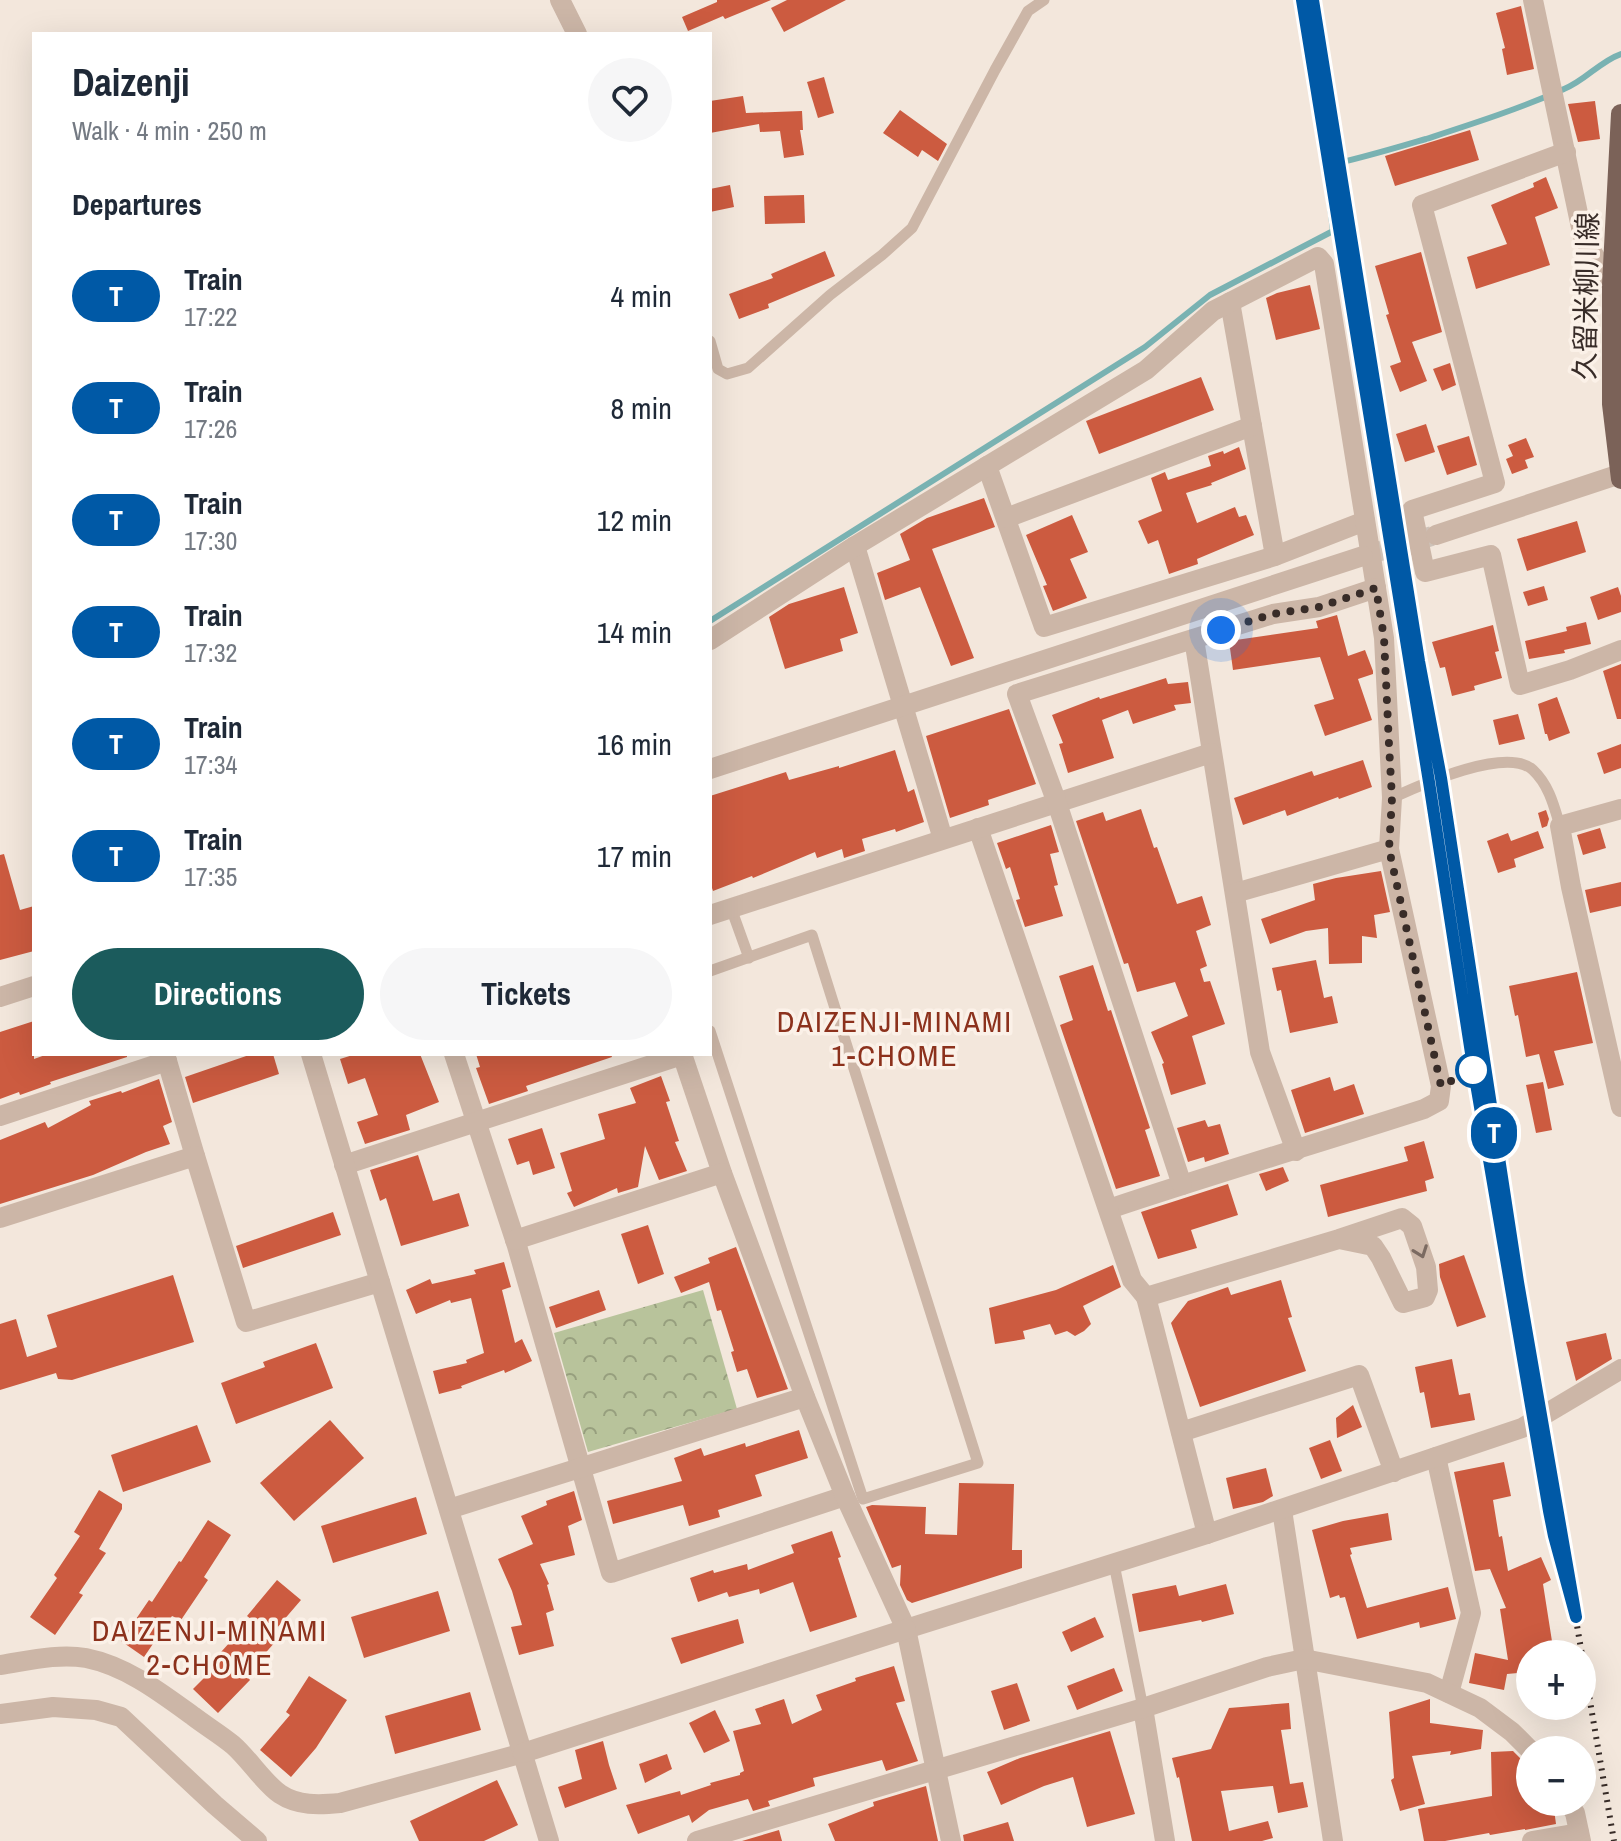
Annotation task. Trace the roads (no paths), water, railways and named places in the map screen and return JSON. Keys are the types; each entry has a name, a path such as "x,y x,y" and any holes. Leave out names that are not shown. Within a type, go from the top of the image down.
{"main road":[{"name":"久留米柳川線","path":"1620,476 1612,404 1612,285 1621,114"}],"street":[{"path":"560,0 576,32"},
{"path":"1533,0 1583,237 1612,285"},
{"path":"1566,152 1422,205 1495,483 1412,510 1425,572 1491,555 1520,685 1621,650"},
{"path":"712,639 855,546 1146,370 1213,311 1318,257 1324,264 1384,638 1392,798 1389,849 1441,1086 1439,1101 1424,1109 1296,1151 1109,1209"},
{"path":"1230,302 1275,556"},
{"path":"1006,518 1252,426"},
{"path":"987,466 1044,627 1275,556 1365,521"},
{"path":"1436,535 1620,476"},
{"path":"855,546 943,839"},
{"path":"712,768 1363,556"},
{"path":"1182,1185 1057,803 1017,694 1273,614 1319,607 1376,588"},
{"path":"1194,639 1260,1052 1296,1151"},
{"path":"712,914 1211,753"},
{"path":"1621,809 1560,826 1621,1107"},
{"path":"978,828 1132,1280 1146,1297 1207,1534"},
{"path":"1235,893 1389,849"},
{"path":"0,997 32,987"},
{"path":"312,1056 549,1841"},
{"path":"455,1056 515,1240 611,1573 845,1496"},
{"path":"344,1165 679,1056"},
{"path":"682,1056 805,1397 845,1496 906,1629 951,1841"},
{"path":"0,1116 166,1058 246,1322 380,1282"},
{"path":"0,1218 195,1156"},
{"path":"515,1240 722,1173"},
{"path":"1146,1297 1402,1218 1412,1226 1426,1267 1428,1290 1425,1297 1403,1303 1373,1246 1339,1239"},
{"path":"0,1665 68,1656 88,1658 115,1668 139,1678 233,1745 279,1794 315,1806 340,1803 523,1753 1282,1510 1522,1428 1621,1369"},
{"path":"1181,1432 1359,1375 1394,1472"},
{"path":"449,1509 805,1397"},
{"path":"1436,1457 1471,1613 1449,1693"},
{"path":"1282,1510 1333,1841"},
{"path":"697,1841 1143,1708 1267,1667 1304,1659 1427,1683 1480,1708 1516,1736"},
{"path":"0,1714 53,1707 96,1710 121,1717 257,1841"},
{"path":"1143,1708 1165,1841"},
{"path":"1532,1841 1580,1837 1576,1816"}],"lane":[{"path":"712,348 718,369 727,374 748,368 912,228 1028,11 1044,0"},
{"path":"1392,798 1483,764 1523,764 1533,770 1551,795 1560,826"},
{"path":"731,908 749,958"},
{"path":"712,970 812,935 978,1463 863,1499 712,1037"},
{"path":"1114,1564 1143,1708"}],"waterway":[{"path":"712,620 1145,347 1210,295 1333,231 1325,166 1426,139 1530,103 1572,85 1621,54"}],"tunnel":[{"path":"1363,556 1432,536"}],"railway":[{"path":"1313,0 1419,661 1441,778 1518,1282 1614,1841"}],"train":[{"name":"T","path":"1302,0 1478,1097 1549,1511 1576,1617 1518,1282 1441,778 1419,661 1313,0"}],"district":[{"name":"DAIZENJI-MINAMI 1-CHOME","path":"895,1039"},
{"name":"DAIZENJI-MINAMI 2-CHOME","path":"210,1648"}]}
